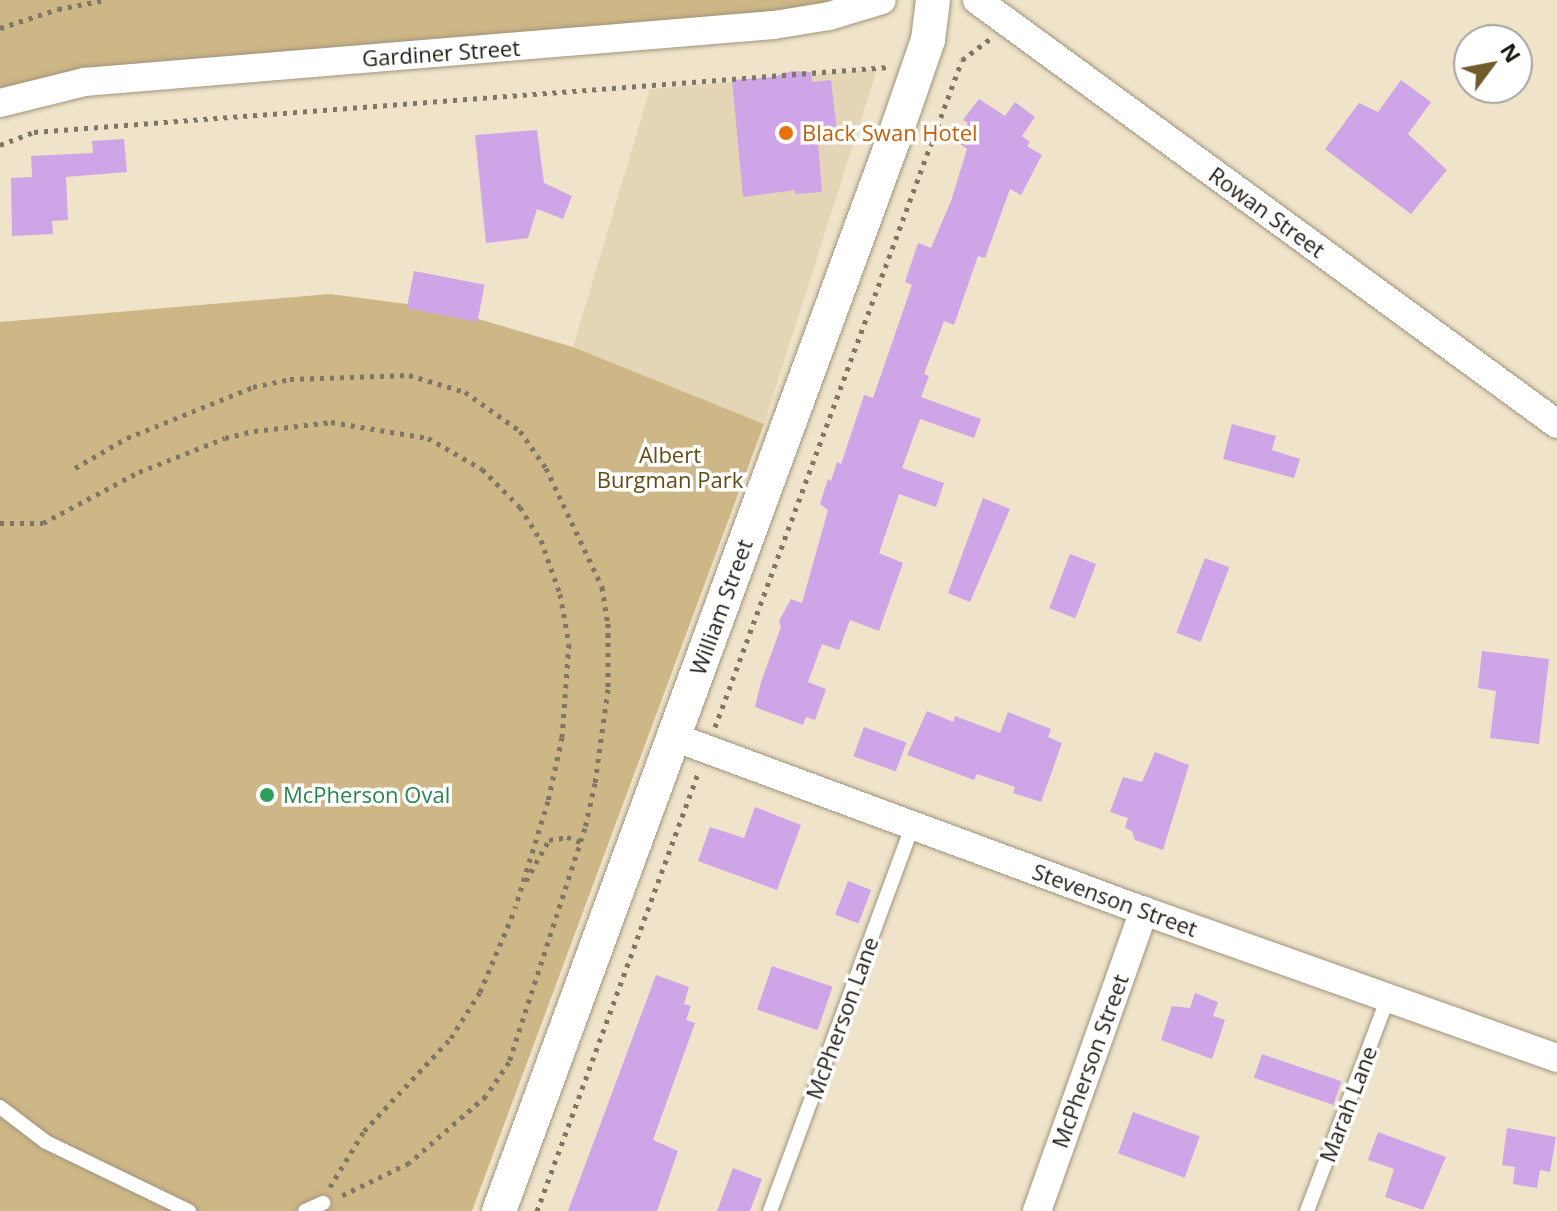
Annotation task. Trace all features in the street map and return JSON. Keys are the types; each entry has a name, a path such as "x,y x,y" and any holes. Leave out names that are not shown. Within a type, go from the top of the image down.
{"street":[{"name":"Gardiner Street","path":"0,103 84,82 774,25 829,16 882,0"},
{"name":"William Street","path":"499,1211 915,77 928,40 933,0"},
{"name":"Rowan Street","path":"977,0 1557,424"},
{"name":"Stevenson Street","path":"674,737 1144,911 1557,1058"},
{"name":"McPherson Street","path":"1037,1211 1144,911"}],"lane":[{"name":"McPherson Lane","path":"770,1211 913,825"},
{"name":"Marah Lane","path":"1307,1211 1388,998"},
{"path":"0,1107 46,1142 189,1211"},
{"path":"305,1211 323,1203"}],"path":[{"path":"0,28 58,9 105,0"},
{"path":"537,1211 962,60 1010,24"},
{"path":"0,145 34,132 831,69 885,66 915,77"},
{"path":"75,468 127,438 189,410 253,387 290,379 409,375 465,392 520,431 546,468 602,587 608,623 608,689 600,757 581,842 524,1019 500,1080 450,1129 409,1163 379,1180 323,1203"},
{"path":"0,523 43,523 139,472 225,438 254,431 331,422 428,438 482,469 520,507 541,540 560,594 569,644 562,737 548,801 515,908"},
{"path":"323,1203 336,1175 364,1131 451,1038 480,992 534,862 549,840 567,837 581,842"}],"shaded area":[{"path":"877,69 764,424 573,347 650,89"}],"green space":[{"path":"0,0 882,0 0,103"},
{"name":"McPherson Oval","path":"330,294 445,309 573,347 764,424 472,1211 0,1211 0,322"}],"building":[{"name":"Black Swan Hotel","path":"792,71 811,72 812,82 831,80 838,139 818,142 822,192 795,194 795,190 743,197 732,80 773,77"},
{"path":"1401,80 1431,102 1408,134 1447,170 1411,214 1325,149 1359,103 1378,112"},
{"path":"979,99 1005,116 1015,102 1035,117 1022,136 1030,142 1027,146 1042,155 1021,195 1010,189 985,258 978,256 954,325 944,321 924,374 929,376 921,397 981,419 974,438 920,419 902,468 944,483 936,507 899,494 879,553 903,563 879,631 850,620 839,650 822,644 808,682 826,689 815,720 806,717 803,725 755,707 761,682 781,627 779,621 791,599 802,603 828,510 820,504 828,479 831,481 837,462 841,464 864,395 873,398 912,285 905,282 918,243 931,248 951,201 967,149 955,140 968,123 963,120"},
{"path":"537,130 544,183 572,196 563,219 537,209 528,238 486,243 475,135"},
{"path":"124,139 127,172 66,177 68,220 52,221 53,234 12,236 11,178 32,177 31,156 93,153 92,141"},
{"path":"414,271 485,285 477,322 407,308"},
{"path":"1232,424 1276,436 1272,450 1300,459 1294,478 1223,459"},
{"path":"983,498 1010,509 970,602 948,593"},
{"path":"1070,554 1096,564 1075,618 1049,608"},
{"path":"1205,558 1229,567 1201,642 1176,633"},
{"path":"1482,651 1549,659 1539,744 1490,738 1496,691 1478,688"},
{"path":"927,711 953,722 955,716 1000,733 1008,712 1051,729 1048,737 1062,743 1041,802 1013,793 1015,787 977,774 974,780 907,755"},
{"path":"864,727 906,742 896,772 853,756"},
{"path":"1155,752 1189,765 1163,850 1135,840 1132,831 1125,828 1128,818 1110,812 1123,777 1142,782"},
{"path":"755,807 801,825 777,890 698,861 710,827 744,838"},
{"path":"848,881 871,890 858,924 835,915"},
{"path":"772,966 833,987 818,1030 757,1009"},
{"path":"656,975 689,987 684,1004 691,1006 686,1020 695,1023 653,1140 678,1151 657,1211 568,1211"},
{"path":"1195,993 1218,1002 1213,1016 1225,1020 1212,1059 1161,1040 1172,1006 1190,1008"},
{"path":"1262,1054 1341,1081 1333,1105 1254,1078"},
{"path":"1133,1112 1200,1136 1185,1178 1118,1153"},
{"path":"1507,1128 1556,1137 1550,1172 1540,1170 1537,1188 1513,1184 1515,1167 1502,1165"},
{"path":"1378,1132 1446,1157 1423,1210 1385,1197 1394,1169 1368,1160"},
{"path":"733,1168 762,1179 750,1211 717,1211"}],"place":[{"name":"Black Swan Hotel","path":"786,133"},
{"name":"McPherson Oval","path":"267,795"}],"park label":[{"name":"Albert Burgman Park","path":"670,466"}]}
